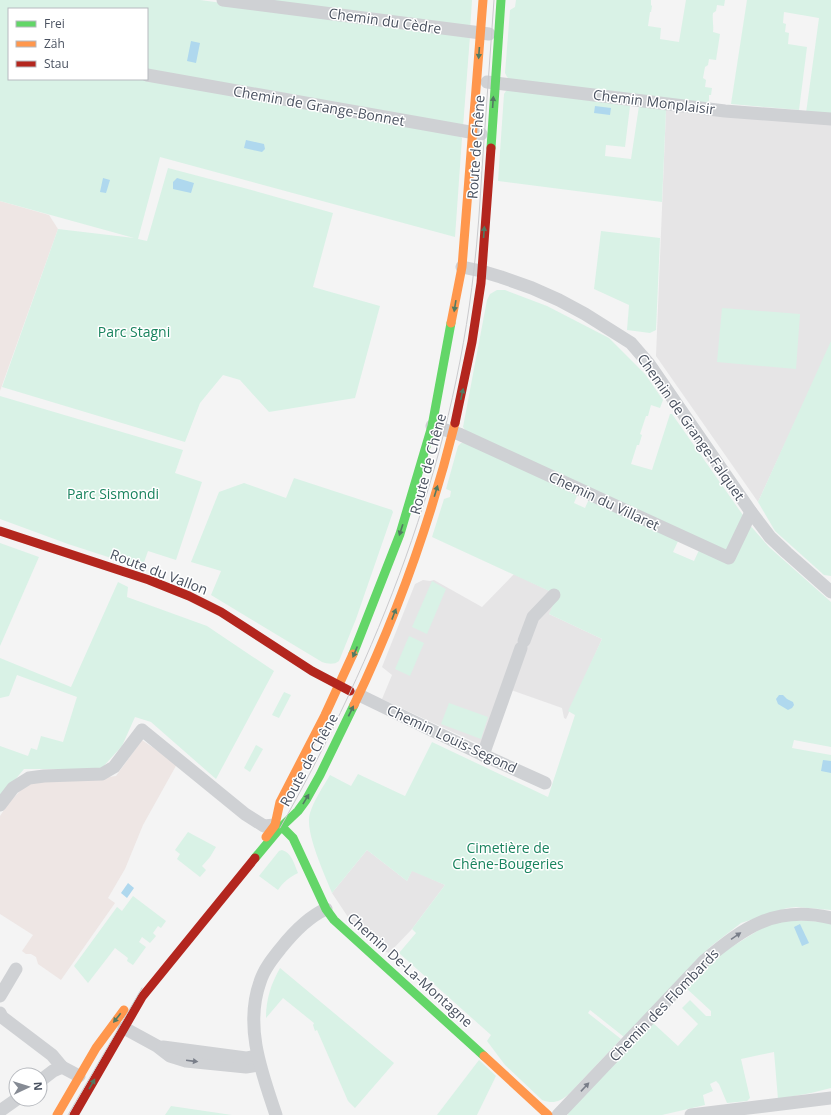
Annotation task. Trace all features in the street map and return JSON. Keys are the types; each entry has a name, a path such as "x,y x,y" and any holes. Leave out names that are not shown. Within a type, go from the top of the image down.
{"main road":[{"name":"Route de Chêne","path":"483,0 462,267 432,426 410,504 367,622 339,686 280,802 278,808 277,826 293,818 303,804 335,745 359,695 390,624 411,569 433,504 453,432 472,344 478,304 501,0"},
{"name":"Route du Vallon","path":"0,531 118,570 190,596 254,632 319,675 359,695"},
{"name":"Chemin De-La-Montagne","path":"277,826 290,834 293,838 326,909 334,920 548,1115"},
{"path":"57,1115 79,1076 108,1030 277,826"},
{"path":"74,1115 142,997 277,826"}],"street":[{"name":"Chemin du Cèdre","path":"223,0 480,34 498,35"},
{"name":"Chemin de Grange-Bonnet","path":"148,75 491,135"},
{"name":"Chemin Monplaisir","path":"477,81 724,111 831,119"},
{"name":"Chemin de Grange-Falquet","path":"462,267 481,271 532,288 559,300 590,317 631,343 649,364 751,512 770,537 786,554 831,592"},
{"name":"Chemin du Villaret","path":"432,426 453,432 728,558 751,512"},
{"path":"483,755 533,617 554,595"},
{"name":"Chemin Louis-Segond","path":"359,695 483,755 546,783"},
{"path":"0,805 13,788 29,778 102,774 114,767 142,730 245,814 264,826 277,826"},
{"path":"276,1115 258,1061 254,1010 257,993 262,976 274,956 290,935 319,912 326,909"},
{"name":"Chemin des Flombards","path":"558,1115 704,961 727,941 755,925 783,916 816,914 831,918"},
{"path":"0,996 16,969"},
{"path":"0,1013 2,1017 52,1055 62,1067 79,1076"},
{"path":"124,1028 157,1046 170,1056 186,1060 246,1067 258,1061"},
{"path":"48,1075 62,1067"},
{"path":"691,1115 831,1098"}],"shaded area":[{"path":"666,110 831,124 831,344 758,502 656,356"},
{"path":"0,201 49,215 58,229 0,391"},
{"path":"514,574 560,596 549,614 602,639 566,719 564,718 562,708 511,690 489,749 382,699 392,675 382,667 415,584 423,580 434,580 482,607"},
{"path":"142,740 177,764 143,825 125,869 108,898 115,903 61,980 38,964 36,957 22,951 33,935 0,914 0,816 8,804 30,780 87,780 116,776"},
{"path":"367,850 407,881 412,870 445,885 412,929 389,953 386,952 348,917 332,893"}],"green space":[{"name":"Parc Stagni","path":"0,0 200,0 470,36 463,127 148,70 148,8 8,8 8,80 148,79 460,136 462,138 455,237 160,157 138,239 147,241 168,168 333,213 313,287 380,306 355,398 269,412 240,380 223,375 200,403 185,442 2,387 58,229 134,238 0,201"},
{"path":"246,0 472,0 470,31"},
{"path":"516,0 651,0 652,6 648,26 661,28 660,39 679,42 686,0 725,0 724,6 717,5 716,11 713,13 713,32 720,34 716,60 709,59 708,65 705,67 703,78 706,80 705,87 712,88 711,95 709,95 709,101 704,103 509,79 505,73 510,10 515,7"},
{"path":"747,0 831,0 831,115 806,113 819,18 784,12 783,23 786,24 785,32 789,33 788,44 807,47 799,110 731,104"},
{"path":"510,89 630,106 625,147 606,145 605,156 631,159 639,106 666,110 662,202 498,181 504,94"},
{"path":"601,231 660,238 656,330 650,333 627,330 629,305 594,289"},
{"path":"497,290 505,290 547,306 609,338 645,374 663,400 660,408 651,405 640,434 642,435 639,445 637,445 631,464 652,470 670,414 672,414 745,518 728,552 469,435 463,427 487,300 490,294"},
{"path":"722,308 800,314 796,369 717,362"},
{"path":"831,341 831,576 824,575 775,531 758,502"},
{"name":"Parc Sismondi","path":"0,396 183,450 175,473 202,482 176,560 148,551 142,568 68,544 0,519"},
{"name":"Cimetière de Chêne-Bougeries","path":"461,443 466,443 578,493 574,503 585,508 589,499 679,539 673,552 694,561 700,548 730,562 749,524 769,547 831,602 831,747 794,740 792,748 831,755 831,910 796,907 787,908 741,923 710,947 624,1037 590,1010 588,1013 621,1039 568,1095 556,1102 542,1100 505,1065 487,1041 491,1035 399,953 416,933 412,929 445,885 412,871 407,881 367,850 332,893 316,853 310,831 310,813 330,775 351,786 358,774 405,796 432,742 548,797 575,715 568,711 602,639 549,614 556,598 560,596 432,537 444,499 450,497 451,491 446,489 458,446"},
{"path":"294,478 392,510 393,512 356,619 339,661 333,664 322,662 211,595 221,571 191,562 219,492 244,483 286,498"},
{"path":"0,543 39,557 0,646"},
{"path":"432,581 446,589 427,634 412,627"},
{"path":"118,582 128,587 127,597 207,626 274,671 216,779 151,722 135,717 122,746 101,769 24,769 0,798 0,746 28,756 31,748 37,750 41,736 63,742 77,697 17,675 9,696 0,698 0,658 71,687"},
{"path":"409,636 424,643 410,676 395,669"},
{"path":"284,692 291,695 279,718 272,715"},
{"path":"449,703 488,717 481,739 441,724"},
{"path":"256,745 263,749 250,772 244,768"},
{"path":"188,832 216,847 202,866 206,870 200,877 177,859 180,854 175,850"},
{"path":"282,850 290,856 298,873 287,880 278,890 259,876 279,851"},
{"path":"133,896 166,921 161,928 158,926 153,933 156,936 150,943 142,937 139,942 146,947 133,965 127,961 128,958 115,948 88,983 74,966 117,907 122,911"},
{"path":"785,920 831,922 831,1088 778,1099 774,1052 741,1059 750,1098 747,1101 727,1103 719,1084 716,1081 710,1084 713,1091 703,1095 705,1105 662,1115 568,1115 569,1109 652,1022 678,1046 698,1024 682,1008 690,1000 706,1016 711,1016 711,1011 686,988 714,958 767,925"},
{"path":"280,968 394,1063 355,1108 348,1101 317,1030 315,1031 313,1025 314,1023 283,998 266,1018 270,992"},
{"path":"479,1060 496,1076 477,1115 437,1115"},
{"path":"171,1106 232,1115 165,1115"}],"water":[{"path":"191,41 200,43 196,63 187,61"},
{"path":"595,106 611,108 610,115 594,113"},
{"path":"246,140 264,144 265,149 262,152 244,148"},
{"path":"103,178 110,180 106,193 100,192"},
{"path":"177,178 194,183 191,193 173,189 173,182"},
{"path":"779,695 783,695 793,702 794,705 792,708 788,710 778,704 776,699"},
{"path":"823,760 831,761 831,773 821,771"},
{"path":"128,883 134,888 127,898 121,893"},
{"path":"800,924 809,943 802,946 794,927"}],"tram line":[{"path":"280,828 316,762 349,696 379,627 406,558 429,487 448,416 463,343 474,269 479,219 494,0"},
{"path":"68,1115 142,988"}],"traffic: fast":[{"path":"491,148 501,0"},
{"path":"353,654 400,534 432,426 451,323"},
{"path":"255,858 280,828 298,811 306,800 320,775 354,705"},
{"path":"275,825 285,830 293,838 326,909 334,920 484,1056"}],"traffic: slow":[{"path":"451,323 462,267 483,0"},
{"path":"354,705 385,637 412,567 446,459 455,423"},
{"path":"266,837 275,825 280,802 325,715 353,654"},
{"path":"57,1115 96,1048 124,1010"},
{"path":"484,1056 548,1115"}],"traffic: jam":[{"path":"455,423 472,342 481,283 491,148"},
{"path":"0,531 149,580 189,596 221,612 312,671 350,691"},
{"path":"74,1115 142,997 255,858"}]}
